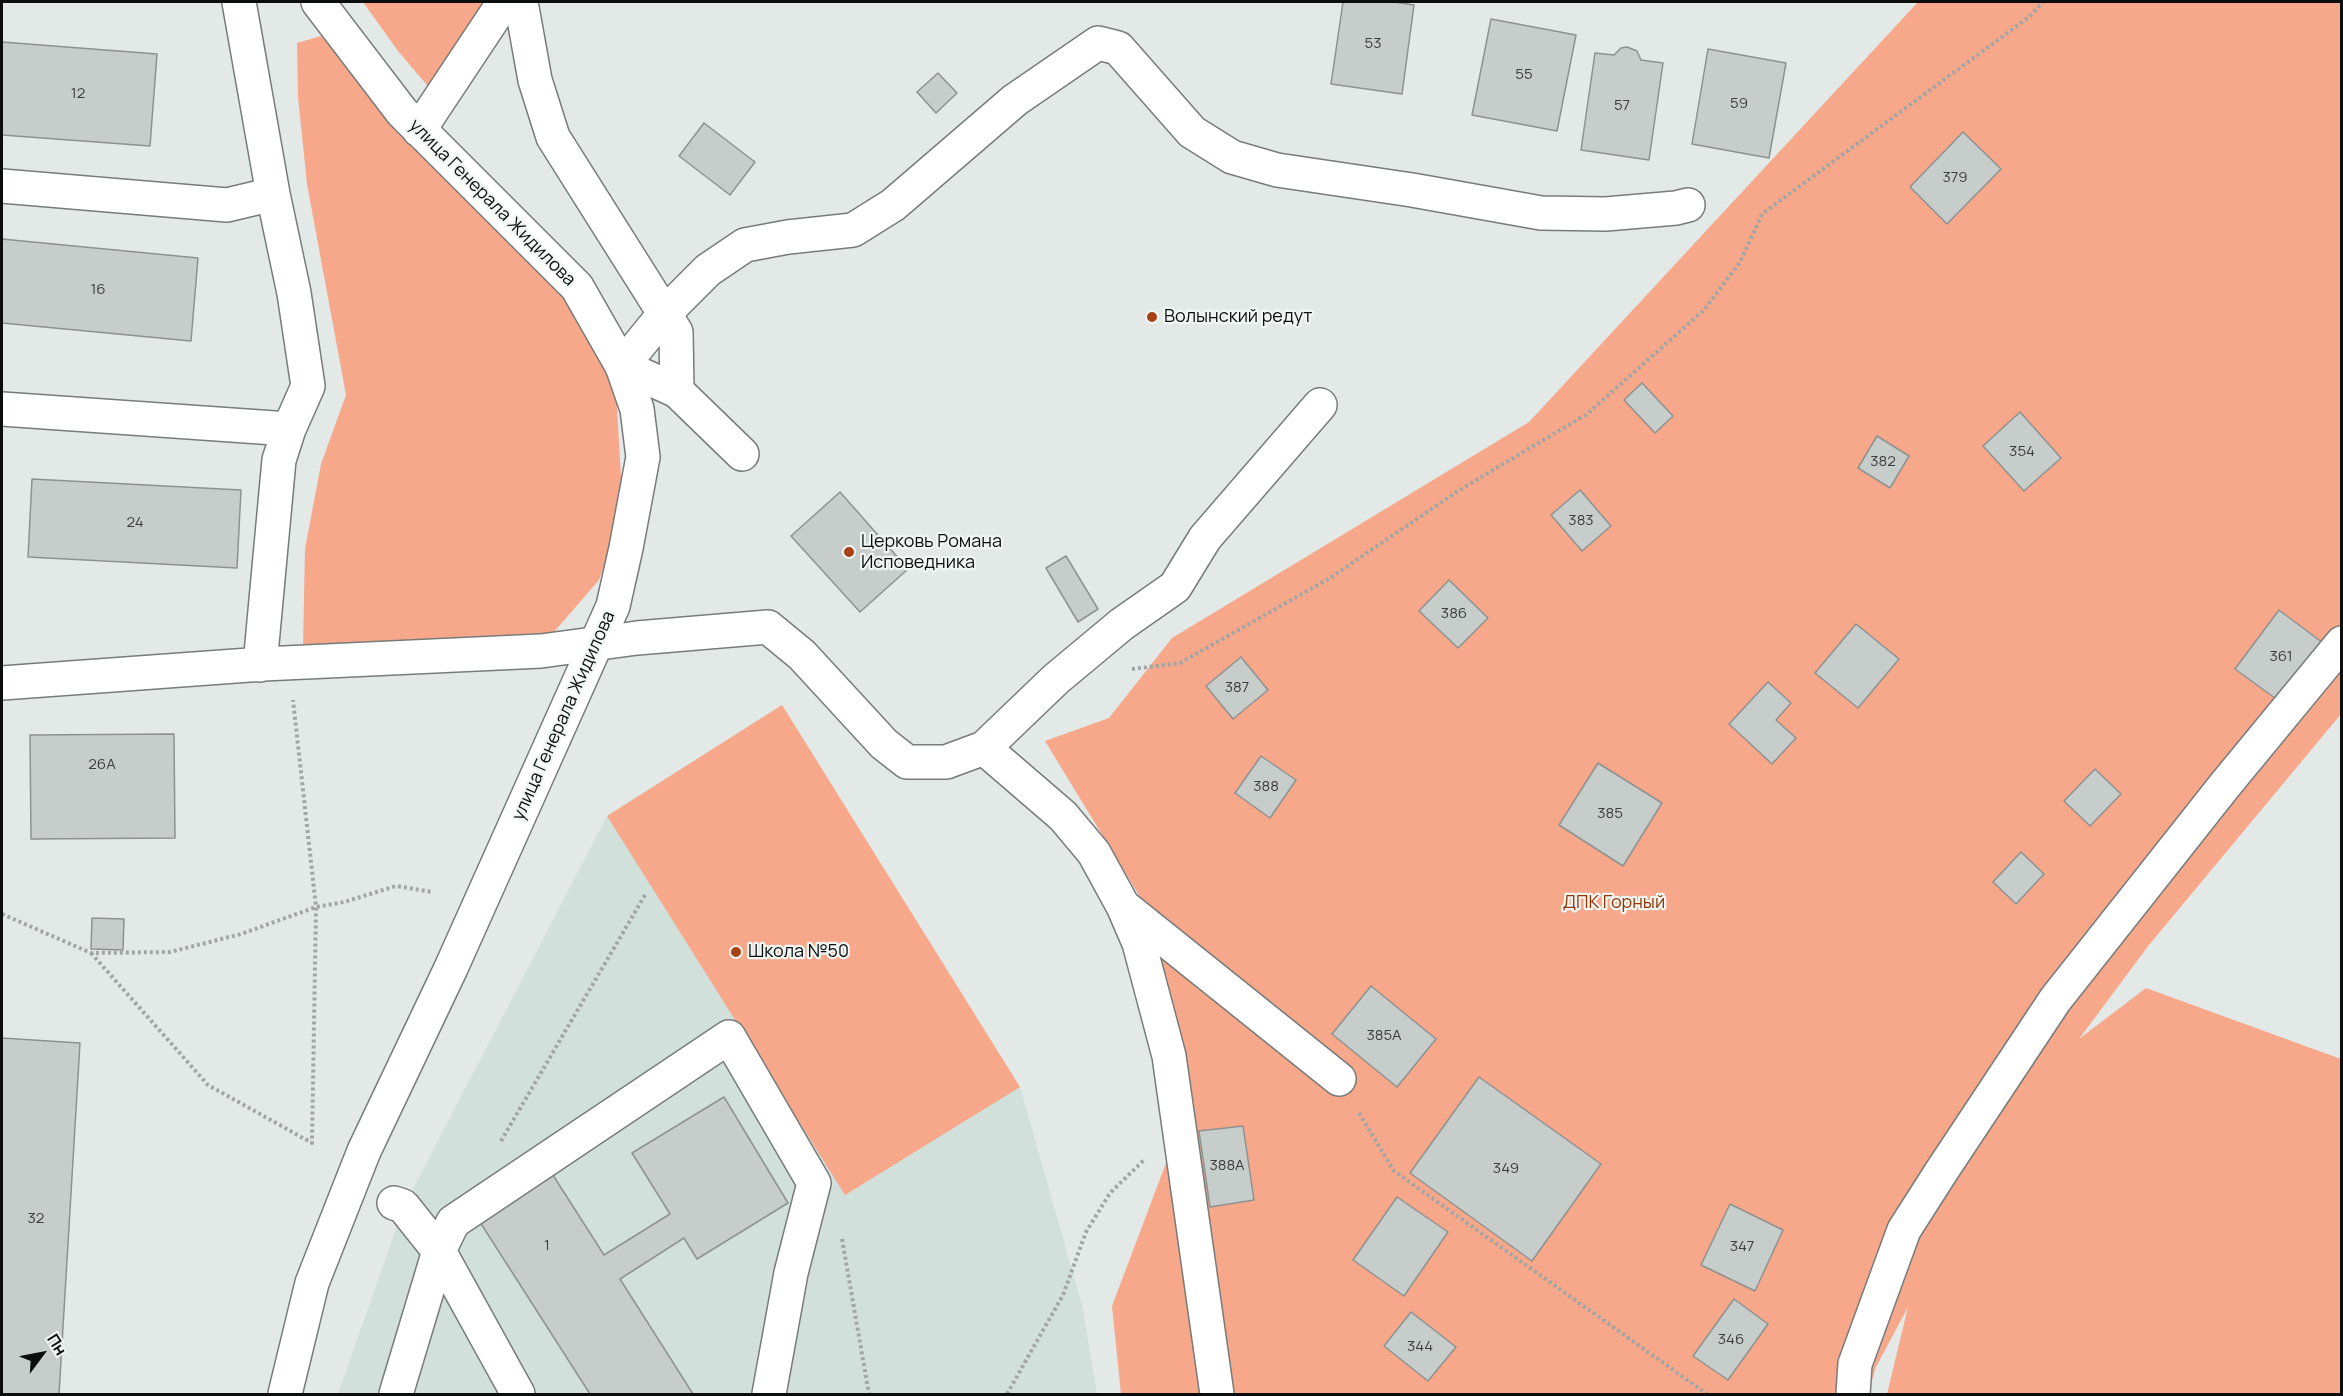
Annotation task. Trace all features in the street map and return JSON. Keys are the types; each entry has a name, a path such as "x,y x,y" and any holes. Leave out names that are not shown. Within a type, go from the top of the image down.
{"street":[{"path":"239,2 273,194 294,293 308,386 289,429 279,460 275,664"},
{"name":"улица Генерала Жидилова","path":"285,1395 312,1283 364,1151 451,968 613,606 643,457 637,409 622,366 577,287 402,112 318,2"},
{"path":"419,130 504,2"},
{"path":"521,2 535,80 553,137 676,332 677,391"},
{"path":"742,454 677,391 622,366 665,313 708,270 745,245 788,237 853,230 893,205 1015,100 1098,43 1118,48 1192,132 1232,157 1277,170 1412,190 1541,213 1606,214 1688,205"},
{"path":"2,186 227,205 273,194"},
{"path":"2,683 275,664 541,651 598,642 768,627 802,655 884,744 907,762 946,762 984,748 1056,679 1122,624 1175,587 1205,538 1320,405"},
{"path":"2,409 289,429"},
{"path":"1853,1395 1855,1364 1904,1230 1935,1182 2055,1000 2225,784 2342,643"},
{"path":"984,748 1064,816 1094,853 1123,906 1139,943 1164,1036 1217,1395"},
{"path":"1123,906 1339,1079"},
{"path":"396,1395 439,1251 453,1222 729,1037 814,1183 791,1273 769,1395"},
{"path":"394,1203 404,1206 439,1251 518,1395"}],"path":[{"path":"1124,670 1180,663 1330,578 1458,491 1587,414 1704,310 1740,262 1762,214 2029,17 2043,2"},
{"path":"91,953 208,1085 312,1143 316,907 275,664"},
{"path":"2,914 91,953 170,952 241,934 316,907 344,903 396,886 432,892"},
{"path":"495,1150 645,895"},
{"path":"1339,1079 1394,1171 1707,1395"},
{"path":"1007,1395 1063,1295 1086,1232 1110,1193 1148,1156 1180,1141"},
{"path":"842,1236 869,1395"}],"shaded area":[{"name":"Школа №50","path":"782,705 1020,1087 1082,1305 1097,1394 338,1394 404,1206 607,816"}],"green space":[{"path":"363,2 486,2 432,91 398,51"},
{"name":"ДПК Горный","path":"1918,2 2341,2 2341,714 2149,945 2079,1039 2146,988 2341,1059 2341,1394 1887,1394 1908,1307 1876,1367 1868,1394 1121,1394 1112,1306 1191,1097 1148,910 1045,741 1109,718 1172,638 1529,422"},
{"path":"321,36 584,320 615,375 623,511 599,580 554,632 503,658 303,649 305,549 321,464 346,395 307,184 298,97 297,43"},
{"path":"782,705 1020,1087 845,1195 607,816"}],"building":[{"path":"1343,2 1394,2 1414,5 1402,94 1331,84"},
{"path":"1491,19 1576,35 1557,131 1472,115"},
{"path":"2,42 157,54 150,146 2,135"},
{"path":"1627,47 1637,51 1641,60 1663,63 1649,160 1581,150 1595,53 1614,55 1621,48"},
{"path":"1708,49 1786,63 1769,158 1692,144"},
{"path":"938,73 957,93 936,113 917,92"},
{"path":"704,123 755,162 730,195 679,156"},
{"path":"1963,132 2001,169 1947,224 1910,187"},
{"path":"2,239 198,258 191,341 2,323"},
{"path":"1642,383 1673,416 1655,433 1624,400"},
{"path":"2020,412 2061,458 2024,491 1983,446"},
{"path":"1877,436 1909,456 1890,488 1858,468"},
{"path":"32,479 241,490 237,568 28,557"},
{"path":"1580,490 1611,526 1582,551 1551,515"},
{"name":"Церковь Романа Исповедника","path":"840,492 908,569 860,612 791,536"},
{"path":"1066,556 1098,609 1078,622 1046,568"},
{"path":"1449,580 1488,618 1458,648 1419,611"},
{"path":"2279,610 2327,646 2283,704 2235,669"},
{"path":"1856,624 1899,659 1858,708 1815,673"},
{"path":"1241,657 1268,690 1233,719 1206,686"},
{"path":"1768,682 1791,703 1776,720 1796,738 1772,764 1729,724"},
{"path":"174,734 175,838 31,839 30,735"},
{"path":"1261,756 1296,780 1270,818 1235,793"},
{"path":"1598,763 1662,803 1623,866 1559,825"},
{"path":"2095,769 2121,794 2090,826 2064,801"},
{"path":"2021,852 2044,874 2016,904 1993,882"},
{"path":"92,918 124,919 123,950 91,949"},
{"path":"1371,986 1436,1039 1397,1087 1332,1034"},
{"path":"2,1038 80,1043 59,1394 2,1394"},
{"path":"1479,1077 1601,1164 1532,1261 1410,1173"},
{"path":"724,1097 788,1203 697,1259 684,1238 620,1279 693,1394 590,1394 478,1219 551,1172 604,1255 670,1214 632,1153"},
{"path":"1243,1126 1254,1200 1210,1207 1199,1131"},
{"path":"1397,1197 1448,1232 1404,1296 1353,1260"},
{"path":"1730,1204 1783,1230 1755,1291 1701,1265"},
{"path":"1734,1299 1768,1324 1728,1380 1693,1356"},
{"path":"1411,1312 1456,1347 1428,1381 1384,1346"}],"place":[{"name":"Волынский редут","path":"1152,317"},
{"name":"Церковь Романа Исповедника","path":"849,552"},
{"name":"Школа №50","path":"736,952"}]}
